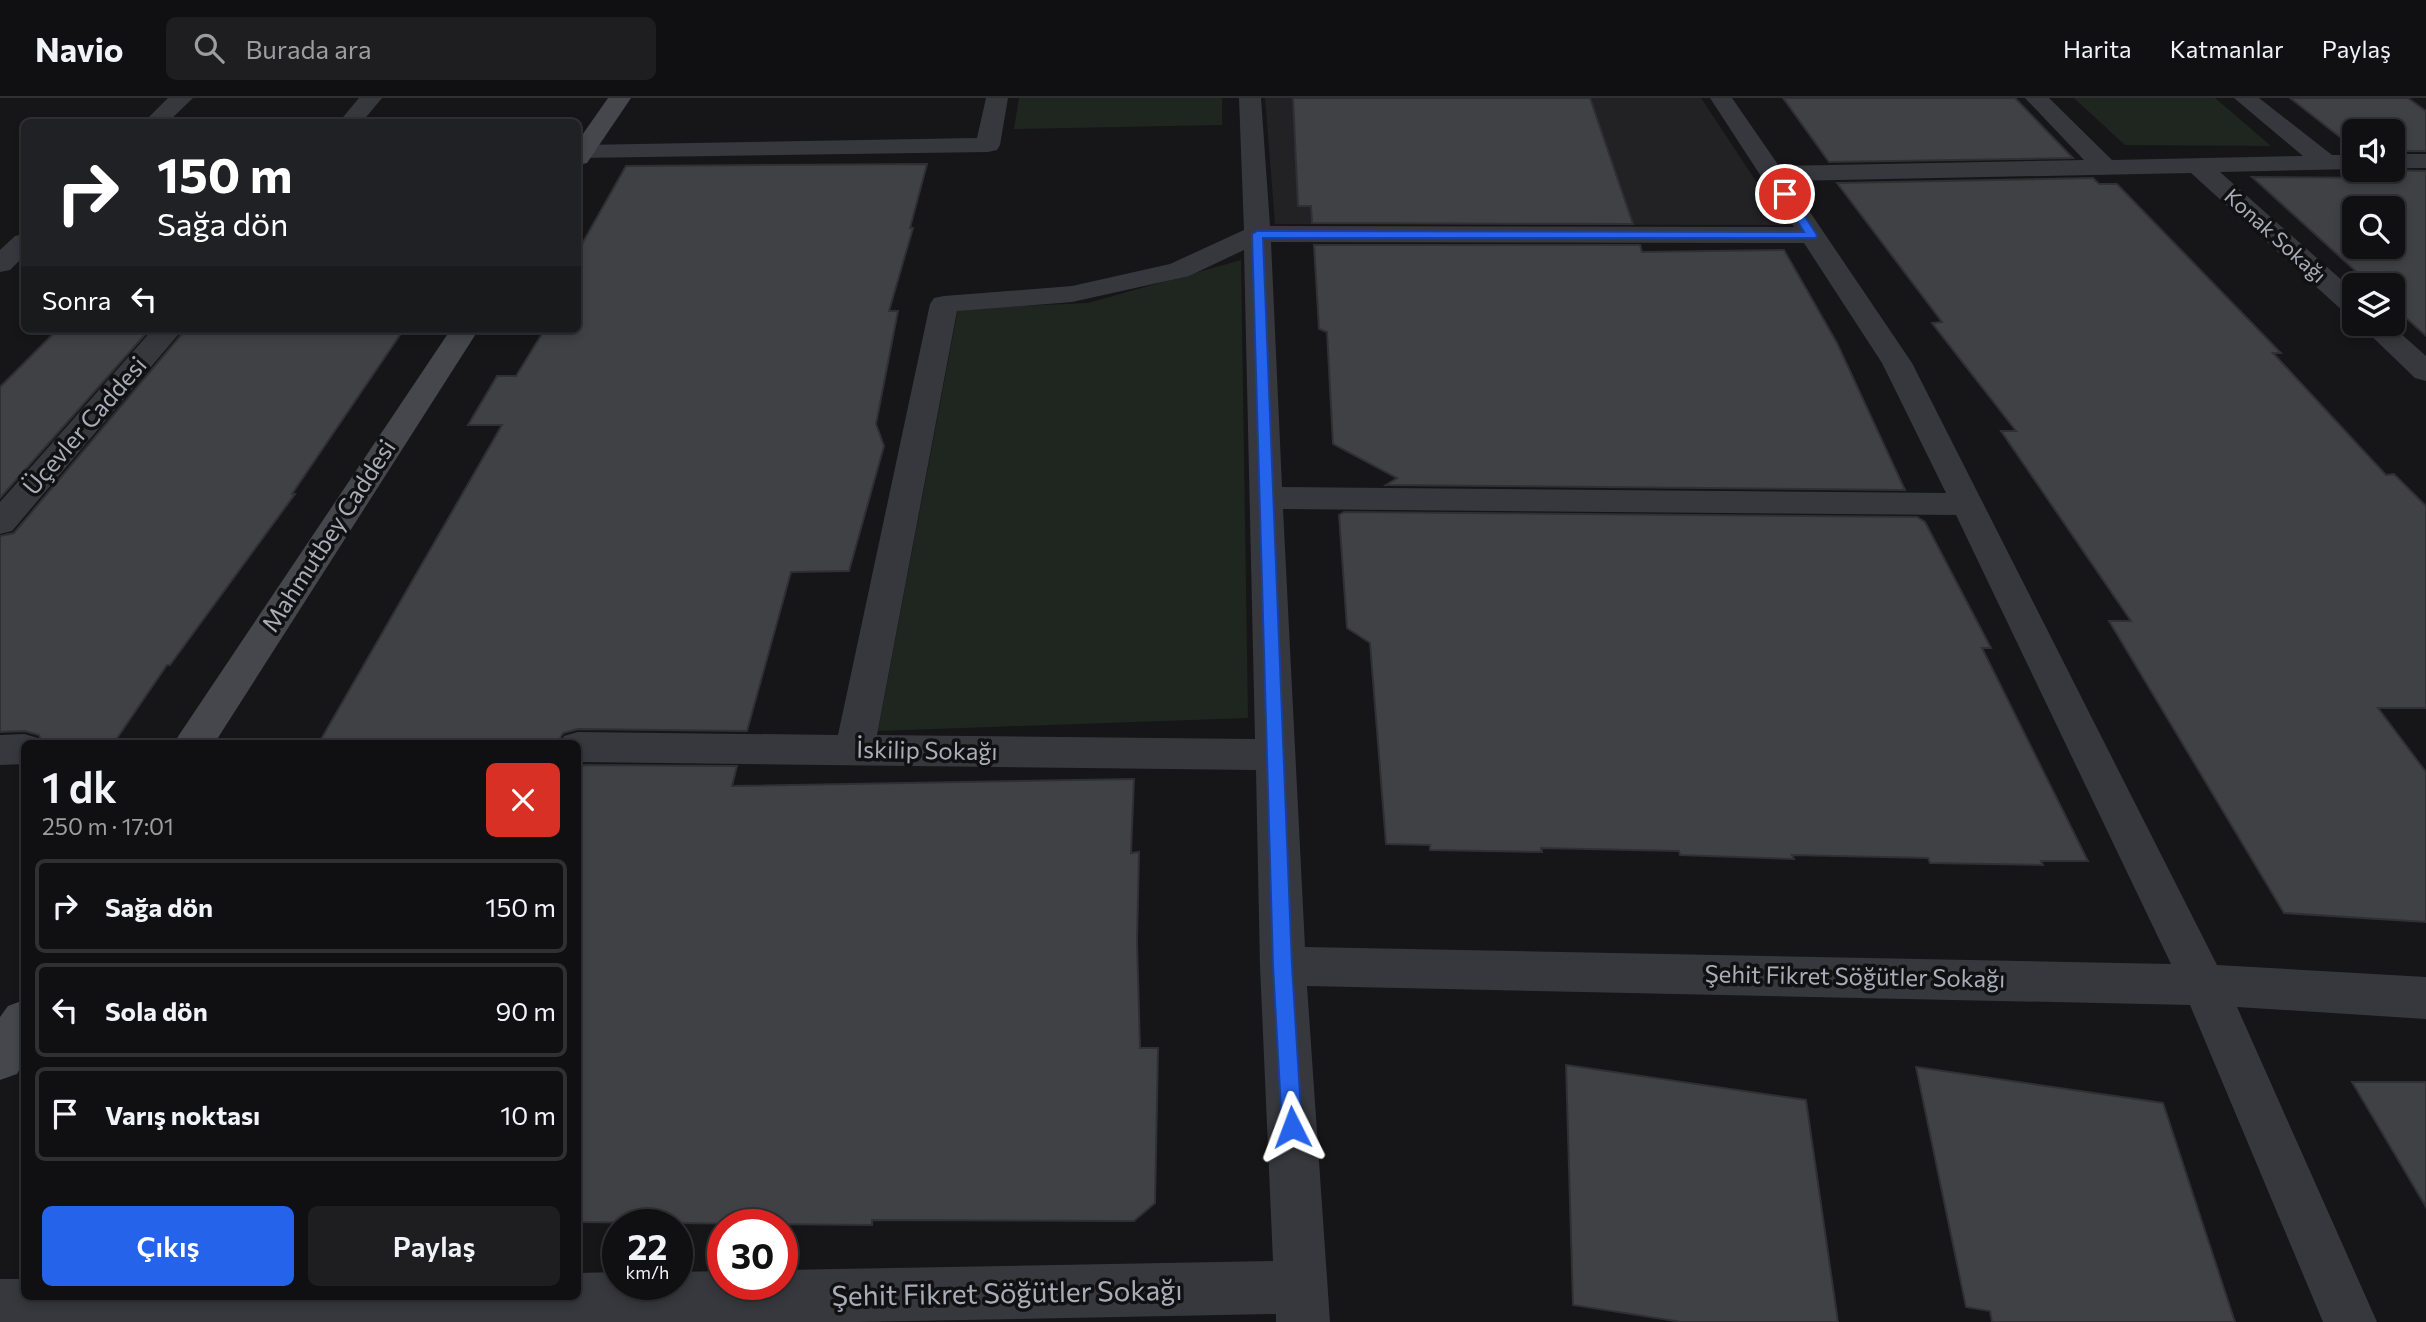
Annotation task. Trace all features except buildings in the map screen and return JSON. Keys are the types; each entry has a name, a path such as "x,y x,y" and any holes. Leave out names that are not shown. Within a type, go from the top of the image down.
{"main road":[{"path":"581,154 620,98"},
{"name":"Mahmutbey Caddesi","path":"196,740 462,333"},
{"path":"0,1058 21,1026"}],"street":[{"path":"158,119 181,98"},
{"path":"353,119 371,98"},
{"path":"581,155 988,145 998,98"},
{"path":"1250,98 1283,966 1302,1305"},
{"path":"1721,98 1896,363 2204,985 2350,1322"},
{"path":"2036,98 2105,167"},
{"path":"2245,98 2327,163"},
{"path":"2405,162 2426,161"},
{"path":"1771,174 2342,162"},
{"name":"Konak Sokağı","path":"2197,165 2342,295"},
{"path":"854,750 944,304 1072,294 1179,270 1257,234 1812,235"},
{"path":"0,264 21,245"},
{"name":"Üçevler Caddesi","path":"0,523 166,333"},
{"path":"2386,336 2426,372"},
{"path":"1267,498 1967,504"},
{"name":"İskilip Sokağı","path":"581,747 1276,755"},
{"path":"0,750 21,749"},
{"name":"Şehit Fikret Söğütler Sokağı","path":"1283,966 2204,985 2426,998"},
{"name":"Şehit Fikret Söğütler Sokağı","path":"0,1306 708,1310 1302,1305"}],"shaded area":[{"path":"1019,98 1222,98 1222,125 1014,129"},
{"path":"1265,98 1701,98 1785,225 1275,224"},
{"path":"2074,98 2215,98 2271,146 2125,145"},
{"path":"1241,260 1248,718 878,731 958,309 1088,303"}],"route":[{"path":"1292,1127 1283,966 1257,234 1812,235 1785,194"}]}
